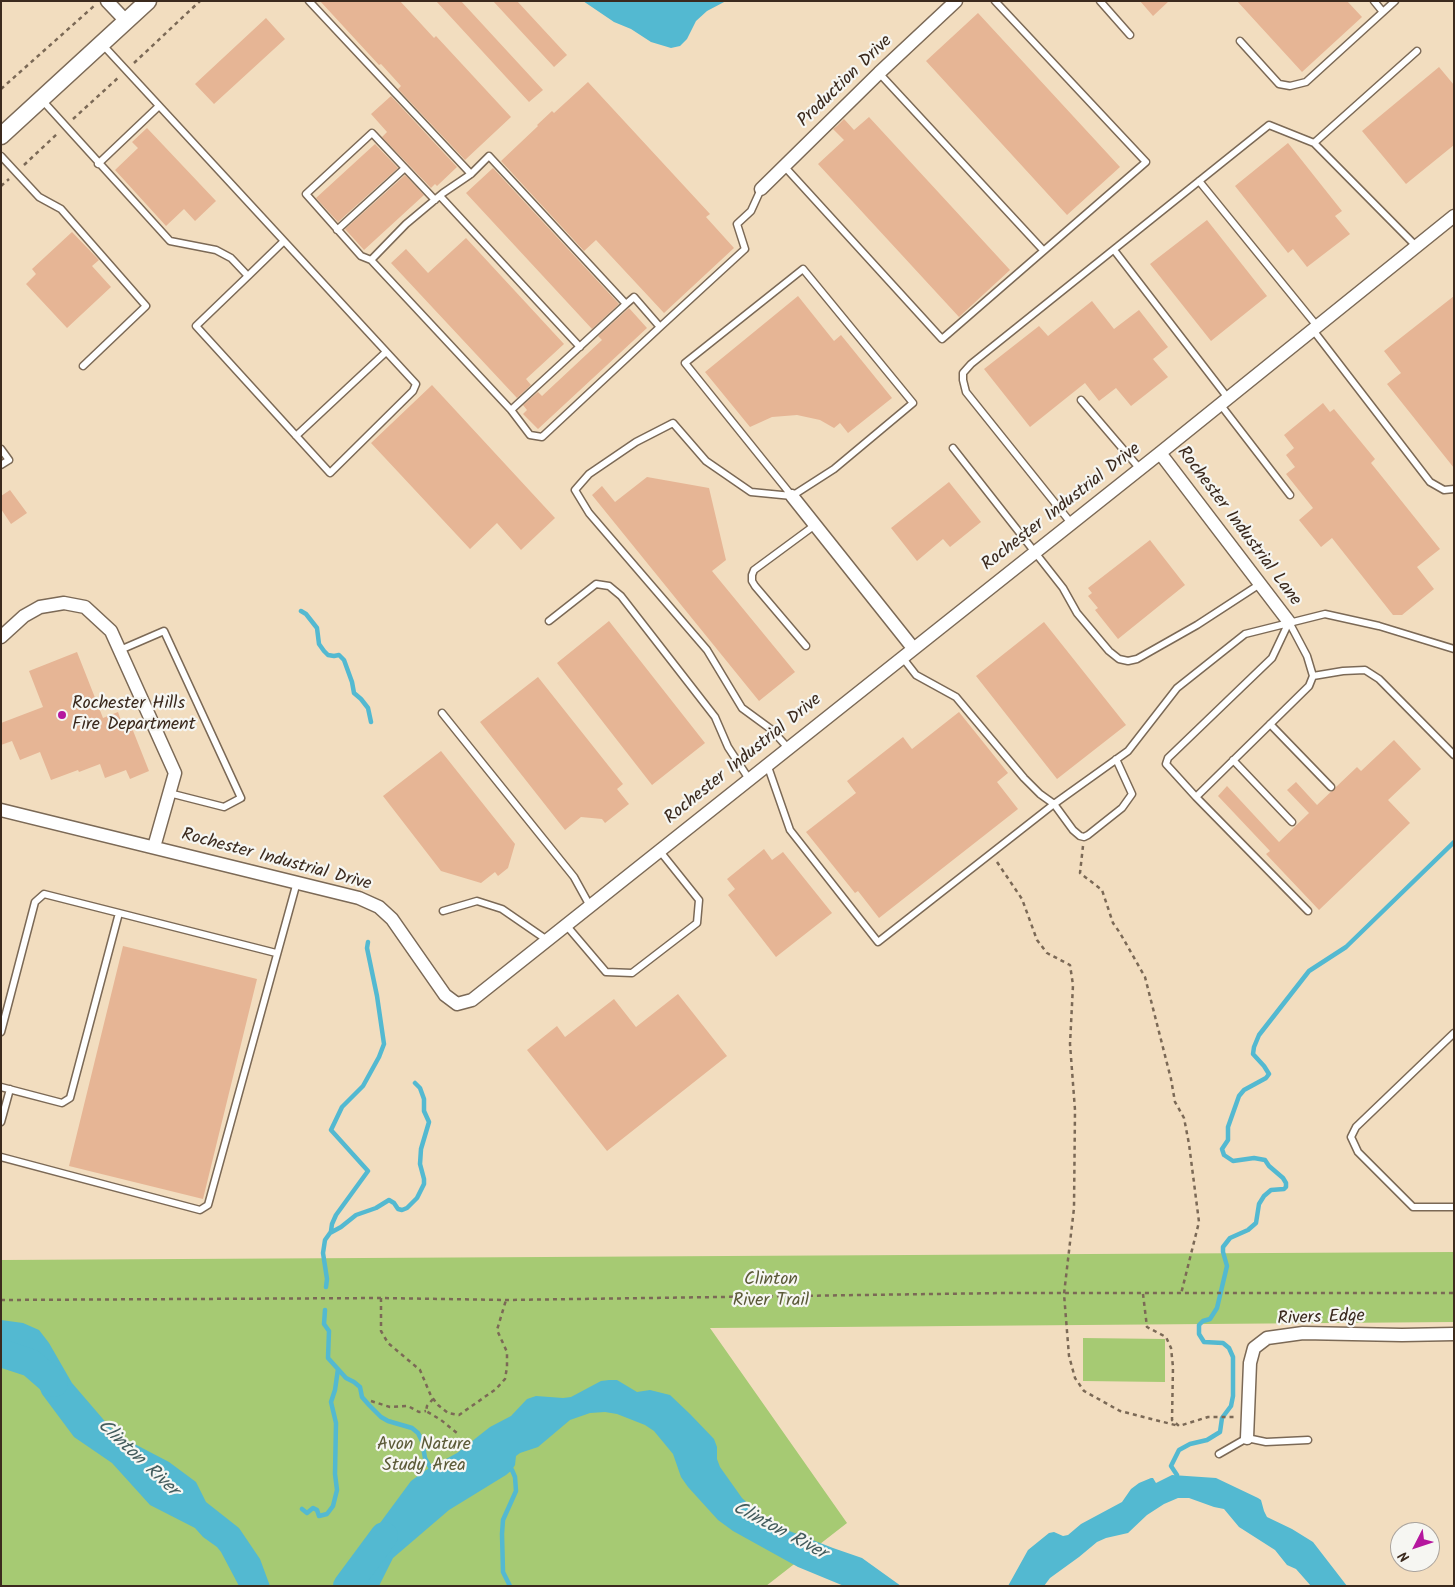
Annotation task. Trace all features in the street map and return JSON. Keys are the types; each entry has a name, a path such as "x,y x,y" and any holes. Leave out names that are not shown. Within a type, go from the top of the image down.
{"main road":[{"path":"1,136 148,1"}],"street":[{"name":"Production Drive","path":"761,189 879,73 956,1"},
{"path":"102,2 126,21"},
{"name":"Rochester Industrial Drive","path":"1,810 359,898 378,907 392,919 445,995 457,1004 472,1000 1140,469 1454,216"},
{"name":"Rochester Industrial Lane","path":"1160,453 1289,622"},
{"path":"792,496 913,648"},
{"path":"1,637 24,616 40,607 64,603 85,607 111,631 175,773 154,847"},
{"name":"Rivers Edge","path":"1247,1438 1250,1363 1254,1348 1266,1338 1303,1333 1454,1334"}],"lane":[{"path":"309,1 471,174"},
{"path":"784,166 942,339 1146,162 995,1"},
{"path":"1100,1 1130,35"},
{"path":"1374,1 1383,12"},
{"path":"1240,41 1279,84 1290,86 1306,82 1395,1"},
{"path":"102,43 416,384 412,391 330,473 196,326 284,241"},
{"path":"1314,143 1417,51"},
{"path":"879,73 1043,250"},
{"path":"41,99 98,164 170,241 216,250 231,258 248,276"},
{"path":"98,164 159,106"},
{"path":"1071,523 966,392 963,373 971,364 1269,125 1314,143 1416,246"},
{"path":"580,347 372,133 306,194 361,256 371,260 511,410 530,435 542,437 746,249 737,224 751,211 761,189"},
{"path":"1,156 39,197 61,209 146,306 83,366"},
{"path":"371,260 406,224 437,198 471,174 488,156 626,304"},
{"path":"337,230 406,168"},
{"path":"1199,181 1315,328 1430,482 1444,490 1454,489"},
{"path":"1114,250 1290,495"},
{"path":"788,748 772,730 742,708 707,650 589,513 576,490 589,474 636,442 673,423 706,461 751,492 792,496 834,469 913,403 804,269 684,363 792,496"},
{"path":"511,410 634,297 660,328"},
{"path":"296,436 386,352"},
{"path":"1081,400 1140,469"},
{"path":"953,448 1063,588 1078,612 1109,651 1119,659 1128,661 1137,659 1197,625 1260,584"},
{"path":"1,449 9,460 1,465"},
{"path":"806,646 755,586 752,581 752,575 754,570 815,525"},
{"path":"549,622 596,584 608,586 621,596 715,717 728,747 749,779"},
{"path":"767,764 790,830 878,942 1054,804 1128,751 1177,688 1245,634 1325,614 1379,626 1454,649"},
{"path":"1196,797 1310,686 1313,676 1307,656 1289,622"},
{"path":"1289,622 1272,658 1168,758 1166,764 1308,911"},
{"path":"120,650 164,631 241,798 224,807 169,793"},
{"path":"902,657 916,675 956,697 1024,778 1040,794 1054,804 1072,830 1080,836 1088,835 1122,808 1132,794 1116,759"},
{"path":"1313,676 1343,671 1365,670 1380,679 1454,755"},
{"path":"442,713 574,877 590,906"},
{"path":"1270,724 1331,787"},
{"path":"1233,760 1292,822"},
{"path":"566,925 606,972 632,973 696,923 699,900 660,850"},
{"path":"1,1157 200,1210 208,1205 297,882"},
{"path":"1,1032 35,902 44,894 276,953"},
{"path":"443,911 477,901 502,909 547,940"},
{"path":"1,1087 62,1103 70,1098 119,913"},
{"path":"1454,1033 1356,1127 1351,1137 1358,1152 1413,1207 1454,1207"},
{"path":"1,1122 10,1089"},
{"path":"1219,1454 1247,1438 1266,1442 1308,1440"}],"path":[{"path":"1,186 200,1"},
{"path":"1,89 102,2"},
{"path":"1084,837 1080,873 1102,890 1113,923 1145,977 1172,1079 1175,1102 1184,1118 1199,1222 1181,1294"},
{"path":"991,853 1022,899 1037,940 1048,953 1070,964 1073,985 1070,1044 1074,1110 1074,1208 1064,1294 1069,1356 1074,1378 1084,1391 1120,1411 1179,1426 1208,1417 1230,1417"},
{"path":"1,1300 381,1298 506,1300 1004,1293 1454,1293"},
{"path":"1143,1294 1147,1327 1166,1337 1171,1348 1173,1367 1172,1420 1179,1426"},
{"path":"381,1298 381,1331 388,1343 420,1370 433,1399 438,1405 448,1413 459,1415 500,1385 505,1379 507,1352 496,1330 506,1300"},
{"path":"426,1411 427,1406 433,1399"},
{"path":"371,1401 390,1407 408,1406 419,1412 426,1411 457,1433"}],"green space":[{"name":"Avon Nature Study Area","path":"1454,1252 1454,1322 710,1328 847,1523 766,1586 1,1586 1,1260"},
{"path":"1083,1338 1165,1339 1165,1382 1083,1381"}],"water":[{"path":"583,1 726,1 707,11 696,21 687,39 680,46 671,48 651,42 631,29 614,22"},
{"path":"1,1320 23,1323 39,1330 49,1343 72,1383 109,1426 125,1439 169,1462 196,1482 206,1502 239,1528 260,1559 270,1586 239,1586 217,1547 203,1537 195,1528 150,1505 112,1463 74,1437 42,1394 33,1373 24,1361 12,1354 1,1353"},
{"path":"617,1380 637,1392 650,1390 670,1395 714,1439 720,1467 742,1498 774,1525 862,1558 901,1586 844,1586 798,1567 733,1531 718,1520 688,1487 681,1477 673,1454 654,1431 645,1425 617,1414 605,1412 590,1413 570,1420 538,1447 516,1456 515,1465 506,1475 449,1510 393,1558 379,1586 348,1586 362,1566 367,1548 380,1523 411,1481 426,1470 457,1453 490,1427 511,1416 527,1399 536,1396 571,1397 601,1381"},
{"path":"1172,1475 1216,1478 1258,1498 1261,1500 1267,1517 1313,1542 1347,1586 1311,1586 1296,1569 1287,1565 1275,1550 1239,1527 1224,1509 1189,1498 1178,1498 1147,1515 1128,1533 1097,1542 1050,1578 1044,1586 1008,1586 1028,1550 1049,1533 1054,1532 1063,1536 1068,1535 1081,1524 1122,1502 1131,1489 1139,1483 1153,1478 1156,1483"}],"building":[{"path":"320,1 400,1 434,38 436,36 511,117 465,160 398,89 401,86 381,64 379,65"},
{"path":"436,1 461,1 543,90 529,102"},
{"path":"493,1 517,1 567,55 554,67"},
{"path":"1140,1 1169,1 1153,16"},
{"path":"1237,1 1347,1 1362,17 1302,72"},
{"path":"978,13 1120,167 1067,215 926,61"},
{"path":"266,18 285,39 214,104 195,84"},
{"path":"1439,67 1454,85 1454,145 1406,184 1362,131"},
{"path":"588,82 710,214 706,217 734,248 664,313 596,240 584,251 501,161 552,111 554,113"},
{"path":"391,96 457,167 437,186 435,184 431,188 382,137 387,132 371,114"},
{"path":"869,117 1010,270 959,317 818,164 844,140 833,129 844,119 854,130"},
{"path":"147,128 216,201 195,221 184,209 166,226 115,170 138,148 132,142"},
{"path":"1288,143 1342,211 1335,216 1350,234 1307,267 1293,249 1288,253 1235,186"},
{"path":"375,144 398,168 338,222 316,198"},
{"path":"493,168 619,304 592,329 466,193"},
{"path":"405,175 424,195 364,250 345,229"},
{"path":"1207,220 1267,296 1211,341 1150,264"},
{"path":"72,232 99,260 92,266 111,287 67,328 26,284 36,274 32,269"},
{"path":"466,238 564,344 526,379 531,385 517,398 391,263 406,249 428,273"},
{"path":"798,296 834,341 841,335 892,398 848,433 840,423 834,428 820,420 797,415 772,417 750,427 705,372"},
{"path":"1454,296 1454,468 1387,384 1401,373 1384,351"},
{"path":"1092,301 1114,329 1139,310 1168,347 1153,359 1168,377 1131,406 1116,388 1099,401 1085,383 1030,427 984,369 1039,326 1048,336"},
{"path":"629,308 647,328 538,429 523,414 527,410 523,405 538,392 542,396 602,340 598,336"},
{"path":"432,385 555,518 521,550 497,523 470,549 371,443"},
{"path":"1323,403 1330,412 1334,409 1375,459 1371,463 1440,549 1417,567 1434,589 1402,615 1393,615 1332,538 1321,547 1299,520 1313,508 1286,474 1295,467 1286,455 1294,448 1284,435"},
{"path":"647,477 709,488 726,560 712,571 795,672 759,701 592,495 602,486 615,502"},
{"path":"949,482 981,522 950,547 943,539 917,561 891,528"},
{"path":"10,490 27,513 11,524 1,509 1,496"},
{"path":"1150,540 1185,585 1118,639 1095,610 1098,608 1088,596 1092,593 1088,588"},
{"path":"609,621 705,743 652,785 557,663"},
{"path":"1044,622 1126,725 1057,779 976,676"},
{"name":"Rochester Hills Fire Department","path":"77,652 103,718 118,712 123,726 130,723 149,771 130,779 126,770 105,778 100,764 51,780 40,752 20,760 12,741 1,745 1,723 43,707 29,671"},
{"path":"538,677 623,784 617,789 629,804 605,823 602,819 581,817 565,830 480,722"},
{"path":"959,712 1008,773 997,782 1018,809 879,918 858,891 855,893 806,832 856,793 847,781 903,737 912,749"},
{"path":"1394,740 1421,769 1388,800 1410,823 1319,910 1266,854 1270,851 1218,796 1227,786 1279,842 1309,813 1287,790 1296,782 1317,805 1357,767 1361,771"},
{"path":"441,751 515,844 508,868 498,876 495,872 481,883 441,871 383,796"},
{"path":"764,849 772,860 783,852 832,913 776,957 728,895 735,889 727,879"},
{"path":"123,946 257,979 203,1199 69,1166"},
{"path":"678,994 727,1056 607,1151 527,1050 557,1026 565,1037 614,999 636,1027"}],"waterway":[{"path":"301,611 306,614 317,628 319,644 324,651 328,655 339,655 344,660 354,693 368,708 371,722"},
{"path":"1177,1475 1171,1466 1179,1450 1190,1444 1207,1440 1220,1432 1222,1418 1231,1406 1233,1396 1233,1357 1229,1348 1223,1343 1204,1342 1199,1334 1199,1325 1203,1321 1210,1319 1217,1308 1227,1266 1223,1247 1230,1238 1248,1230 1256,1223 1259,1204 1264,1196 1271,1190 1284,1189 1286,1187 1283,1178 1265,1160 1254,1158 1233,1161 1224,1155 1222,1149 1228,1140 1228,1127 1239,1096 1244,1090 1266,1078 1269,1074 1253,1054 1259,1035 1309,971 1346,947 1454,842"},
{"path":"331,1231 336,1215 368,1171 331,1130 342,1107 363,1086 384,1044 367,948 368,942"},
{"path":"326,1287 327,1279 323,1253 325,1240 330,1233 356,1215 376,1208 389,1200 398,1209 407,1208 417,1198 424,1184 420,1164 421,1149 429,1122 424,1111 424,1099 420,1088 415,1083"},
{"path":"325,1310 324,1324 329,1331 328,1358 346,1378 360,1387 362,1397 381,1417 412,1428 418,1433 422,1441 425,1458 430,1467"},
{"name":"Clinton River","path":"1,1353 31,1363 54,1383"},
{"path":"302,1509 307,1513 313,1508 317,1510 319,1516 327,1514 333,1506 337,1490 335,1474 336,1423 331,1402 338,1369"},
{"path":"510,1586 503,1572 502,1534 503,1520 516,1491 515,1477 512,1470"},
{"name":"Clinton River","path":"347,1586 384,1536"}],"place":[{"name":"Rochester Hills Fire Department","path":"62,715"}],"park label":[{"name":"Clinton River Trail","path":"771,1291"}]}
